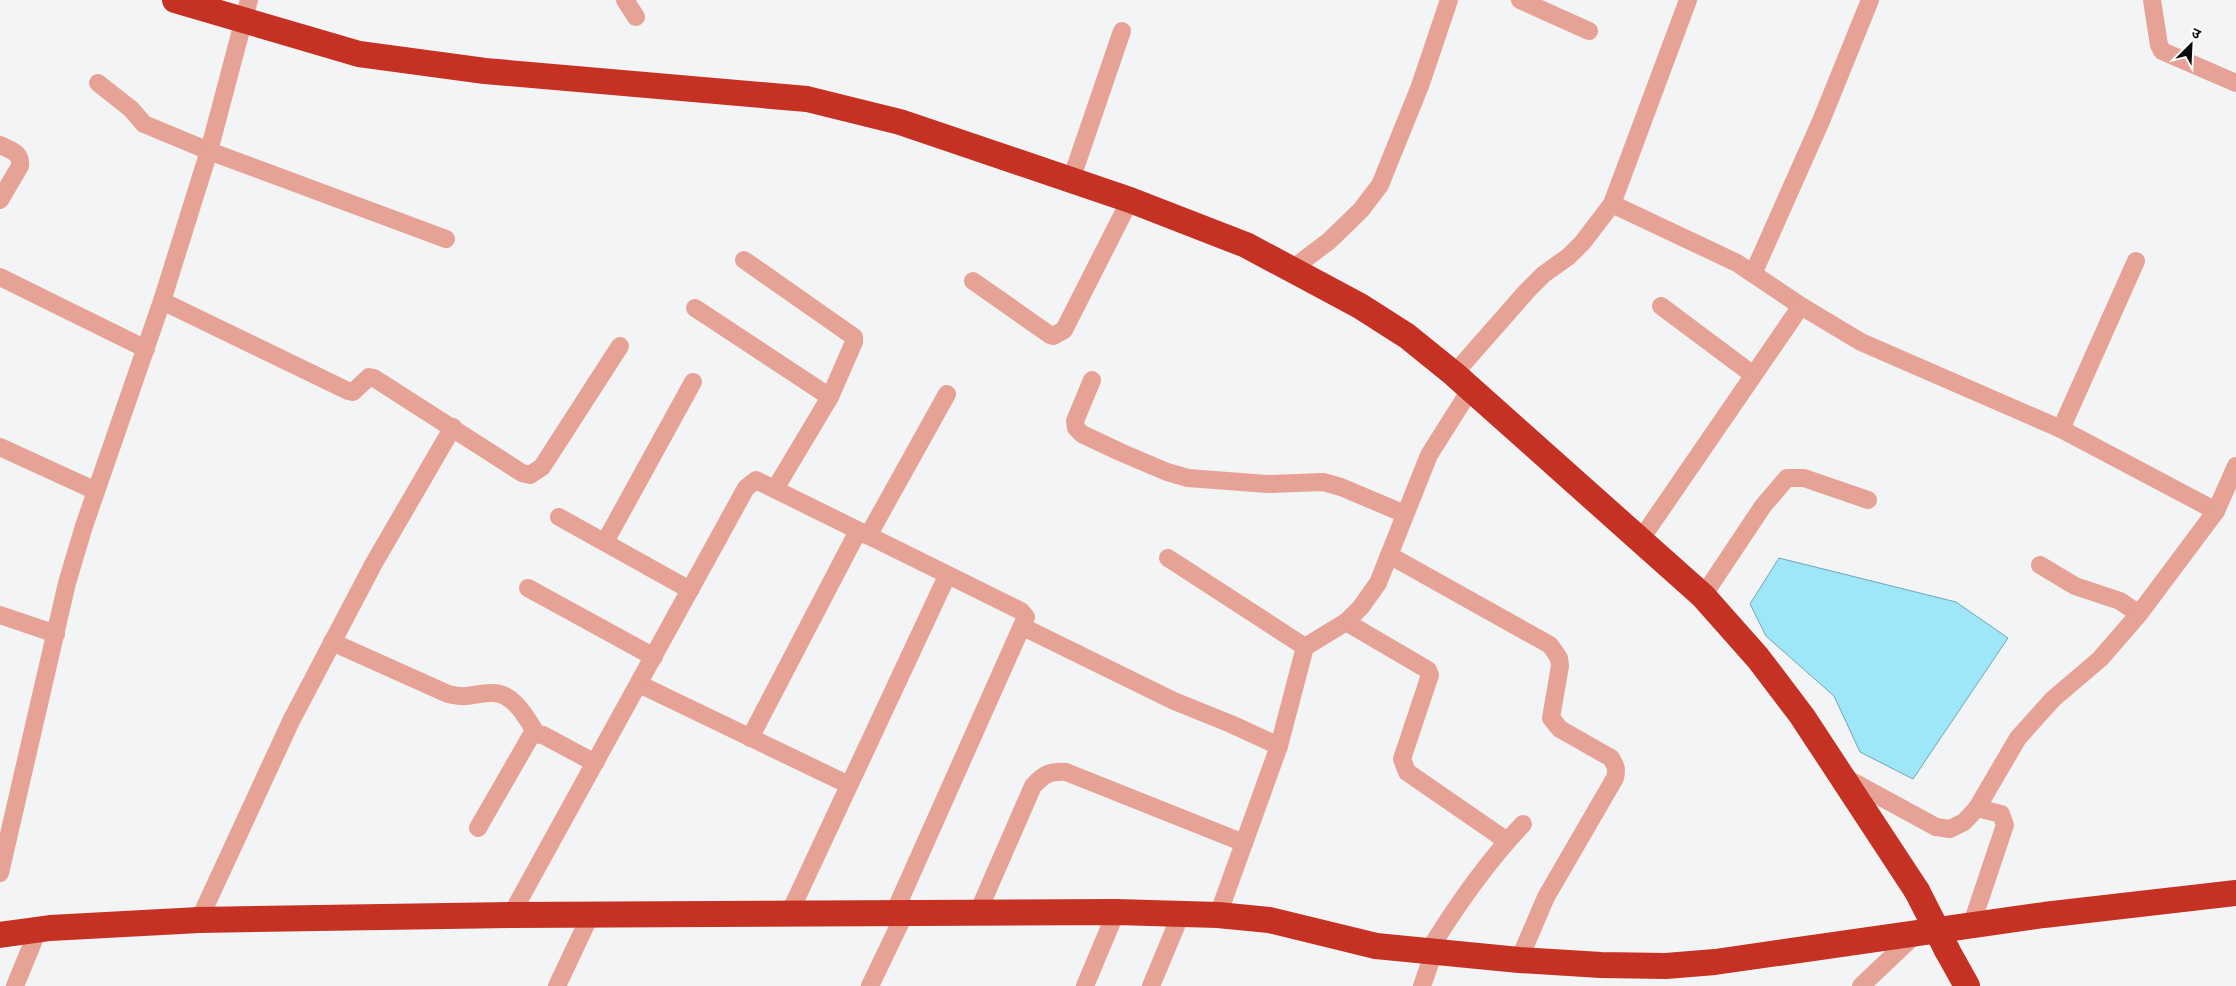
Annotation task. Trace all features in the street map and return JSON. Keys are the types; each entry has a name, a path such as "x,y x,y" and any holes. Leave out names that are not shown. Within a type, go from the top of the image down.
{"highway":[{"path":"175,0 247,10 359,54 484,71 807,99 900,122 1130,200 1246,245 1292,269 1368,311 1407,336 1641,539 1703,596 1758,658 1802,716 1918,891 1966,986"},
{"path":"0,934 199,920 1116,912 1218,915 1269,920 1376,946 1431,952 1601,965 1666,966 1716,962 2044,915 2236,893"}],"street":[{"path":"625,0 636,17"},
{"path":"1292,269 1329,241 1361,210 1380,185 1420,86 1449,0"},
{"path":"1520,0 1589,31"},
{"path":"1218,915 1278,746 1298,667 1306,647 1346,622 1361,607 1378,583 1429,455 1462,382 1526,292 1544,274 1568,257 1583,242 1612,204 1688,0"},
{"path":"1753,274 1821,120 1870,0"},
{"path":"2152,0 2159,45 2162,51 2236,83"},
{"path":"1,866 67,582 96,491 146,349 209,151 247,10"},
{"path":"1072,180 1122,31"},
{"path":"98,83 132,109 144,124 209,151 446,239"},
{"path":"0,145 16,153 21,160 20,166 0,200"},
{"path":"973,282 1050,335 1059,333 1064,330 1130,200"},
{"path":"1612,204 1723,256 1861,342 2061,429 2216,511"},
{"path":"744,260 854,337 854,342 830,397 775,488"},
{"path":"2061,429 2136,261"},
{"path":"0,277 146,349"},
{"path":"162,300 348,392 353,392 368,377 374,378 522,473 530,475 542,467 620,346"},
{"path":"1661,306 1752,374"},
{"path":"1641,539 1752,374 1801,306"},
{"path":"695,308 830,397"},
{"path":"1092,380 1075,420 1076,428 1082,434 1120,452 1167,472 1188,478 1267,484 1323,482 1341,487 1405,514"},
{"path":"604,542 693,382"},
{"path":"750,738 863,533 946,394"},
{"path":"199,920 292,721 332,642 374,563 453,427"},
{"path":"0,447 96,491"},
{"path":"1843,777 1936,827 1950,829 1964,822 1977,808 2018,738 2053,699 2100,659 2139,614 2216,511 2236,466"},
{"path":"1703,596 1762,506 1787,478 1804,478 1868,500"},
{"path":"511,916 746,488 756,480 946,576 1022,611 1026,617 899,913 870,986"},
{"path":"559,518 690,590"},
{"path":"1389,555 1550,645 1559,658 1560,666 1551,718 1560,729 1611,758 1616,764 1615,778 1546,897 1519,960"},
{"path":"1168,558 1306,647"},
{"path":"2040,565 2075,586 2120,601 2139,614"},
{"path":"788,914 946,576"},
{"path":"528,588 654,657"},
{"path":"0,615 56,634"},
{"path":"1346,622 1428,670 1430,675 1402,759 1407,772 1507,841"},
{"path":"1023,627 1174,701 1231,724 1278,746"},
{"path":"332,642 448,694 464,698 491,692 513,701 536,733 595,763"},
{"path":"638,684 849,785"},
{"path":"478,828 526,742 532,734 536,733"},
{"path":"978,912 1033,786 1042,776 1051,771 1066,772 1244,843"},
{"path":"1971,926 2005,825 2000,814 1977,808"},
{"path":"1422,986 1431,952 1462,897 1523,824"},
{"path":"1086,986 1116,912"},
{"path":"1151,986 1181,914"},
{"path":"556,986 590,916"},
{"path":"15,986 38,930"},
{"path":"1862,986 1916,934"}],"water":[{"path":"1779,558 1956,602 2008,638 1913,779 1860,752 1834,696 1766,636 1750,604"}]}
